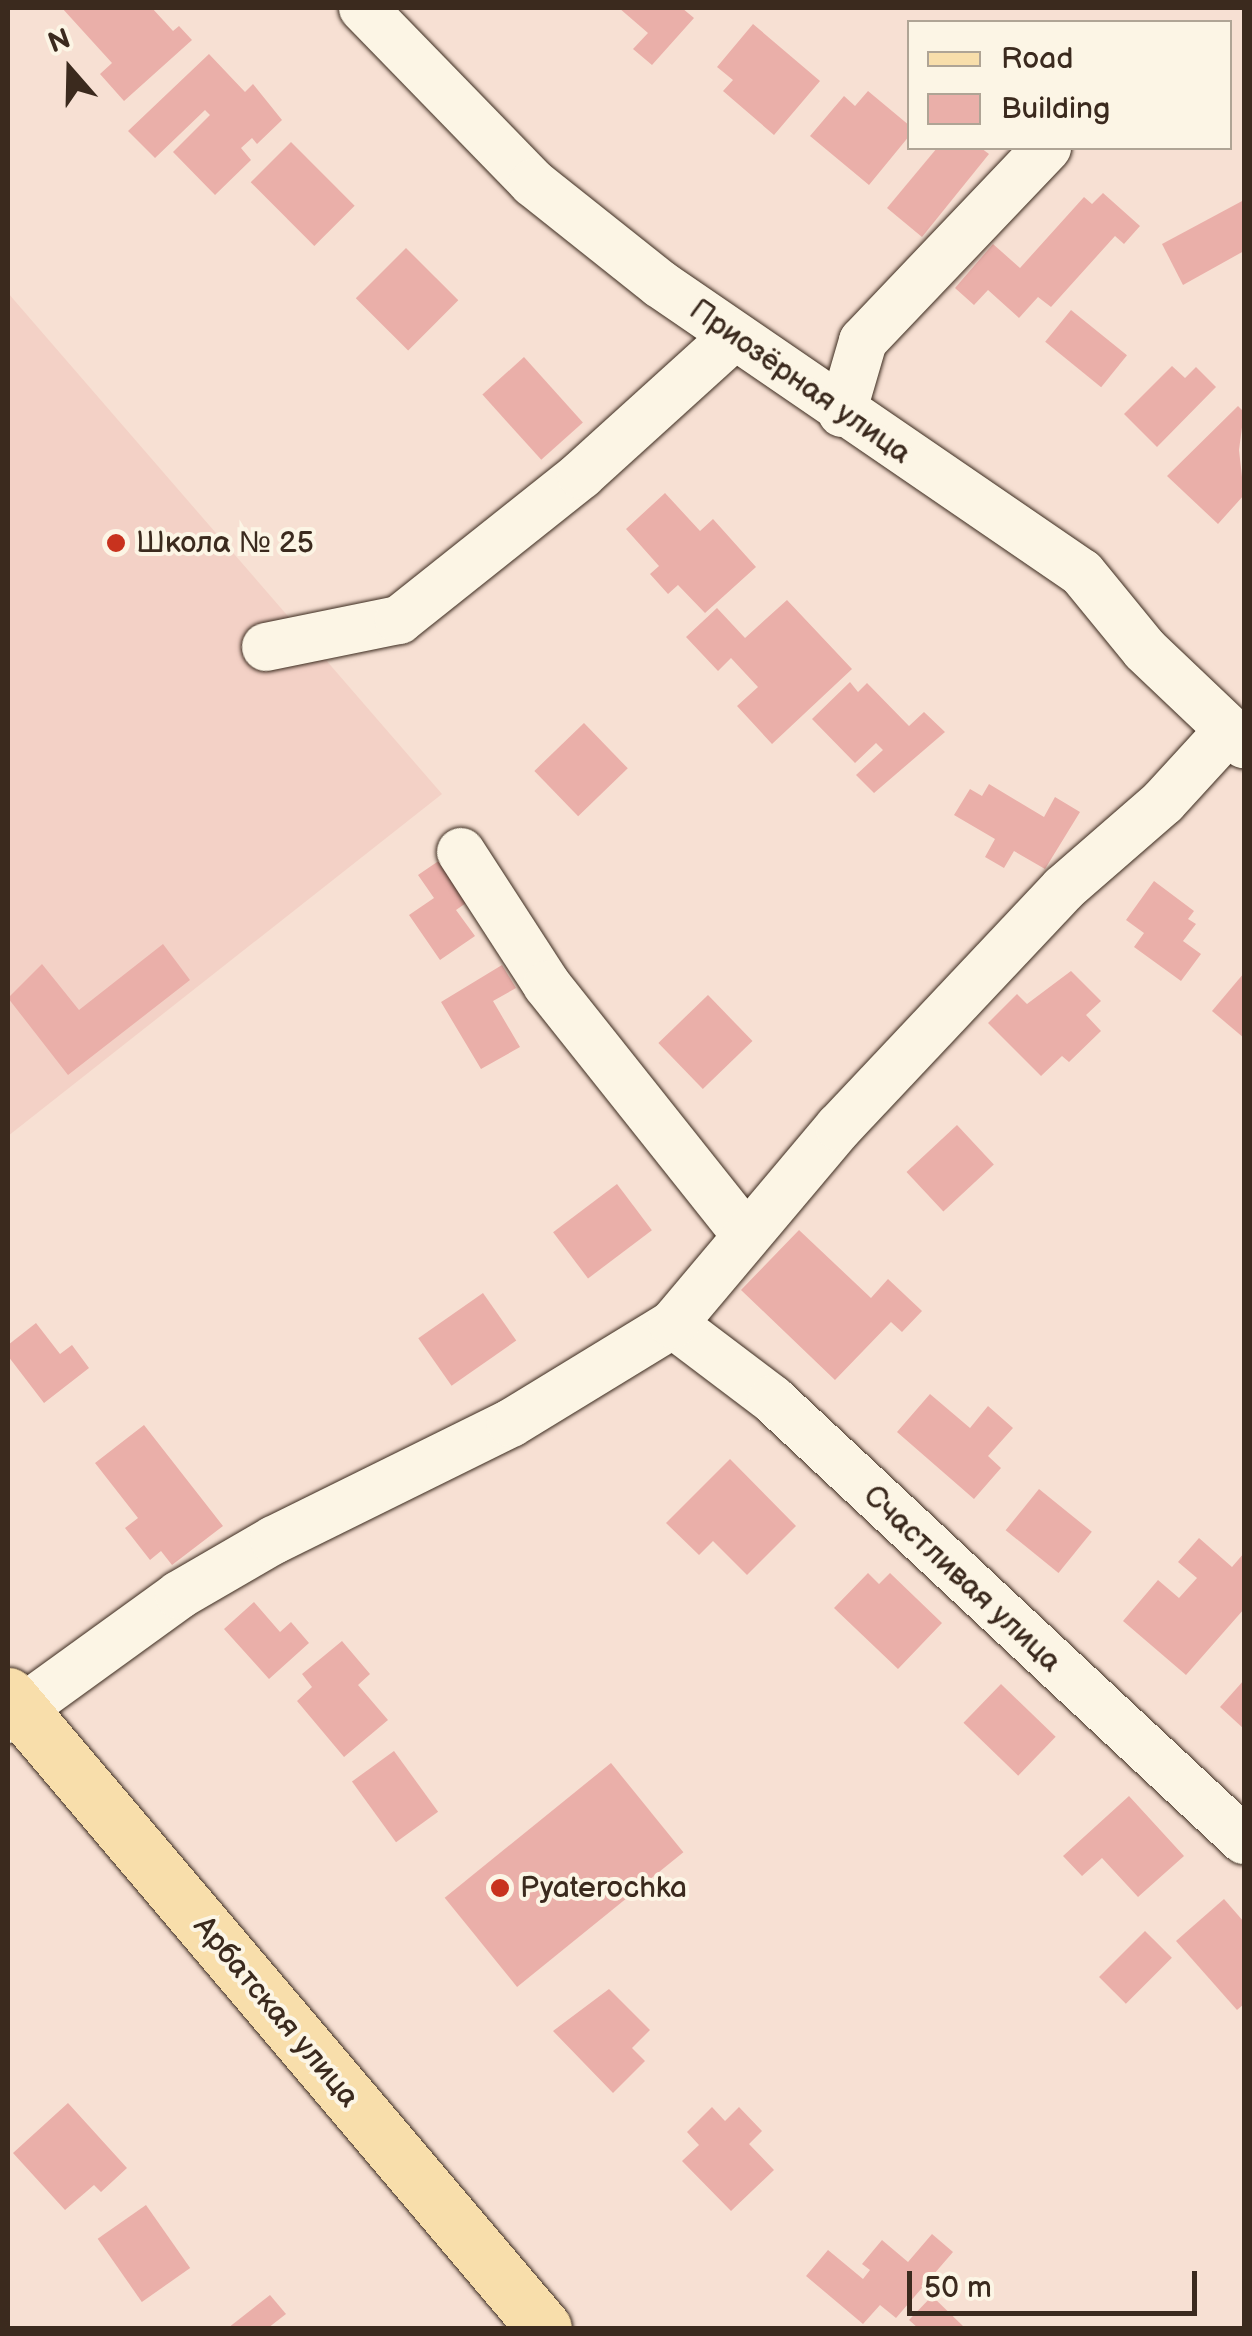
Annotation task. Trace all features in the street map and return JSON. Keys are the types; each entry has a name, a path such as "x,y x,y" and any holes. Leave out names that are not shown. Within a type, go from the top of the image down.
{"main road":[{"name":"Арбатская улица","path":"12,1708 544,2328"}],"street":[{"name":"Приозёрная улица","path":"362,8 533,183 733,337 1082,573 1145,650 1236,737"},
{"path":"842,413 863,342 1044,150"},
{"path":"266,648 399,620 581,476 733,337"},
{"path":"12,1708 178,1595 274,1540 511,1423 673,1324 744,1234 1063,889 1236,737"},
{"path":"461,852 547,985 700,1170 744,1234"},
{"name":"Счастливая улица","path":"673,1324 772,1399 1244,1840"}],"shaded area":[{"name":"Школа № 25","path":"8,293 442,794 8,1136"}],"building":[{"path":"62,8 152,8 173,31 179,26 192,40 124,101 100,74 112,63"},
{"path":"619,8 682,8 694,18 652,65 633,49 648,33"},
{"path":"753,24 820,81 774,135 723,91 733,80 717,67"},
{"path":"209,54 245,92 253,84 282,120 257,144 252,138 241,148 251,160 215,195 173,152 210,115 205,110 155,158 128,131"},
{"path":"868,91 907,124 907,139 869,185 810,136 844,96 855,106"},
{"path":"291,142 355,206 314,246 251,182"},
{"path":"935,150 984,150 989,154 922,237 887,208"},
{"path":"1103,193 1140,226 1124,244 1115,236 1051,307 1038,297 1019,318 988,290 974,305 955,288 993,244 1020,268 1084,197 1092,204"},
{"path":"1244,200 1244,251 1183,285 1162,244"},
{"path":"406,248 458,300 408,351 356,298"},
{"path":"1071,310 1127,355 1101,387 1045,342"},
{"path":"524,357 583,422 541,460 482,394"},
{"path":"1172,366 1185,378 1196,367 1216,387 1157,447 1124,414"},
{"path":"1238,406 1244,412 1239,450 1244,495 1218,524 1167,476"},
{"path":"665,493 700,531 713,519 756,567 705,613 678,585 668,594 650,574 659,566 626,529"},
{"path":"787,600 852,669 772,744 737,706 758,687 731,658 718,671 686,637 717,608 745,638"},
{"path":"850,682 858,692 867,683 909,726 924,712 945,732 874,793 856,775 883,750 876,743 855,763 812,719"},
{"path":"584,723 628,768 578,816 534,771"},
{"path":"989,784 1044,817 1055,797 1080,812 1045,869 1014,851 1004,868 985,857 995,839 954,815 970,789 982,796"},
{"path":"440,860 469,901 456,910 475,936 440,960 409,915 434,898 418,875"},
{"path":"1154,881 1194,911 1188,919 1196,924 1183,941 1201,954 1181,981 1134,947 1144,933 1126,920"},
{"path":"163,944 190,980 68,1075 8,998 42,964 79,1010"},
{"path":"502,965 516,988 493,1001 520,1047 481,1069 441,1002"},
{"path":"1071,971 1101,1001 1086,1015 1101,1031 1069,1062 1062,1056 1041,1076 988,1023 1017,994 1027,1004"},
{"path":"1244,973 1244,1038 1212,1011"},
{"path":"708,995 752,1041 703,1089 658,1043"},
{"path":"957,1125 994,1164 943,1212 907,1172"},
{"path":"617,1184 652,1230 588,1278 553,1232"},
{"path":"799,1230 871,1298 888,1279 922,1311 902,1332 891,1322 835,1380 741,1290"},
{"path":"483,1293 516,1341 452,1386 418,1338"},
{"path":"36,1323 60,1354 72,1345 89,1368 44,1403 8,1356 8,1345"},
{"path":"930,1394 970,1428 988,1406 1013,1428 988,1456 1001,1468 974,1499 897,1432"},
{"path":"144,1425 223,1526 172,1565 161,1551 150,1560 125,1528 138,1518 95,1463"},
{"path":"730,1459 796,1526 747,1575 713,1541 699,1555 666,1523"},
{"path":"1039,1489 1092,1532 1058,1573 1006,1530"},
{"path":"1199,1538 1232,1567 1244,1553 1244,1609 1186,1675 1123,1621 1158,1580 1179,1598 1197,1578 1178,1562"},
{"path":"868,1573 879,1584 890,1573 942,1623 898,1669 834,1608"},
{"path":"254,1602 280,1632 291,1622 309,1643 269,1679 224,1629"},
{"path":"342,1641 370,1674 358,1685 388,1720 344,1757 297,1701 312,1687 302,1674"},
{"path":"1244,1680 1244,1729 1220,1707"},
{"path":"1001,1684 1056,1737 1018,1776 963,1723"},
{"path":"394,1751 438,1812 396,1842 352,1782"},
{"path":"611,1763 683,1852 517,1987 445,1898"},
{"path":"1129,1796 1184,1856 1138,1897 1102,1858 1082,1876 1063,1856"},
{"path":"1224,1899 1244,1922 1244,2004 1237,2010 1176,1941"},
{"path":"1145,1931 1172,1958 1126,2004 1099,1977"},
{"path":"609,1989 650,2030 632,2048 645,2061 613,2093 553,2031"},
{"path":"68,2103 127,2168 101,2192 94,2185 65,2210 13,2153"},
{"path":"712,2107 725,2121 739,2107 762,2131 749,2144 774,2170 731,2211 682,2161 699,2145 687,2132"},
{"path":"146,2205 190,2268 142,2302 98,2239"},
{"path":"932,2234 953,2252 896,2318 880,2305 863,2324 806,2276 828,2250 863,2279 870,2270 862,2264 882,2240 908,2262"},
{"path":"270,2295 286,2314 268,2328 228,2328"},
{"path":"932,2296 965,2328 918,2328 909,2320"}],"place":[{"name":"Школа № 25","path":"116,543"},
{"name":"Pyaterochka","path":"500,1888"}]}
